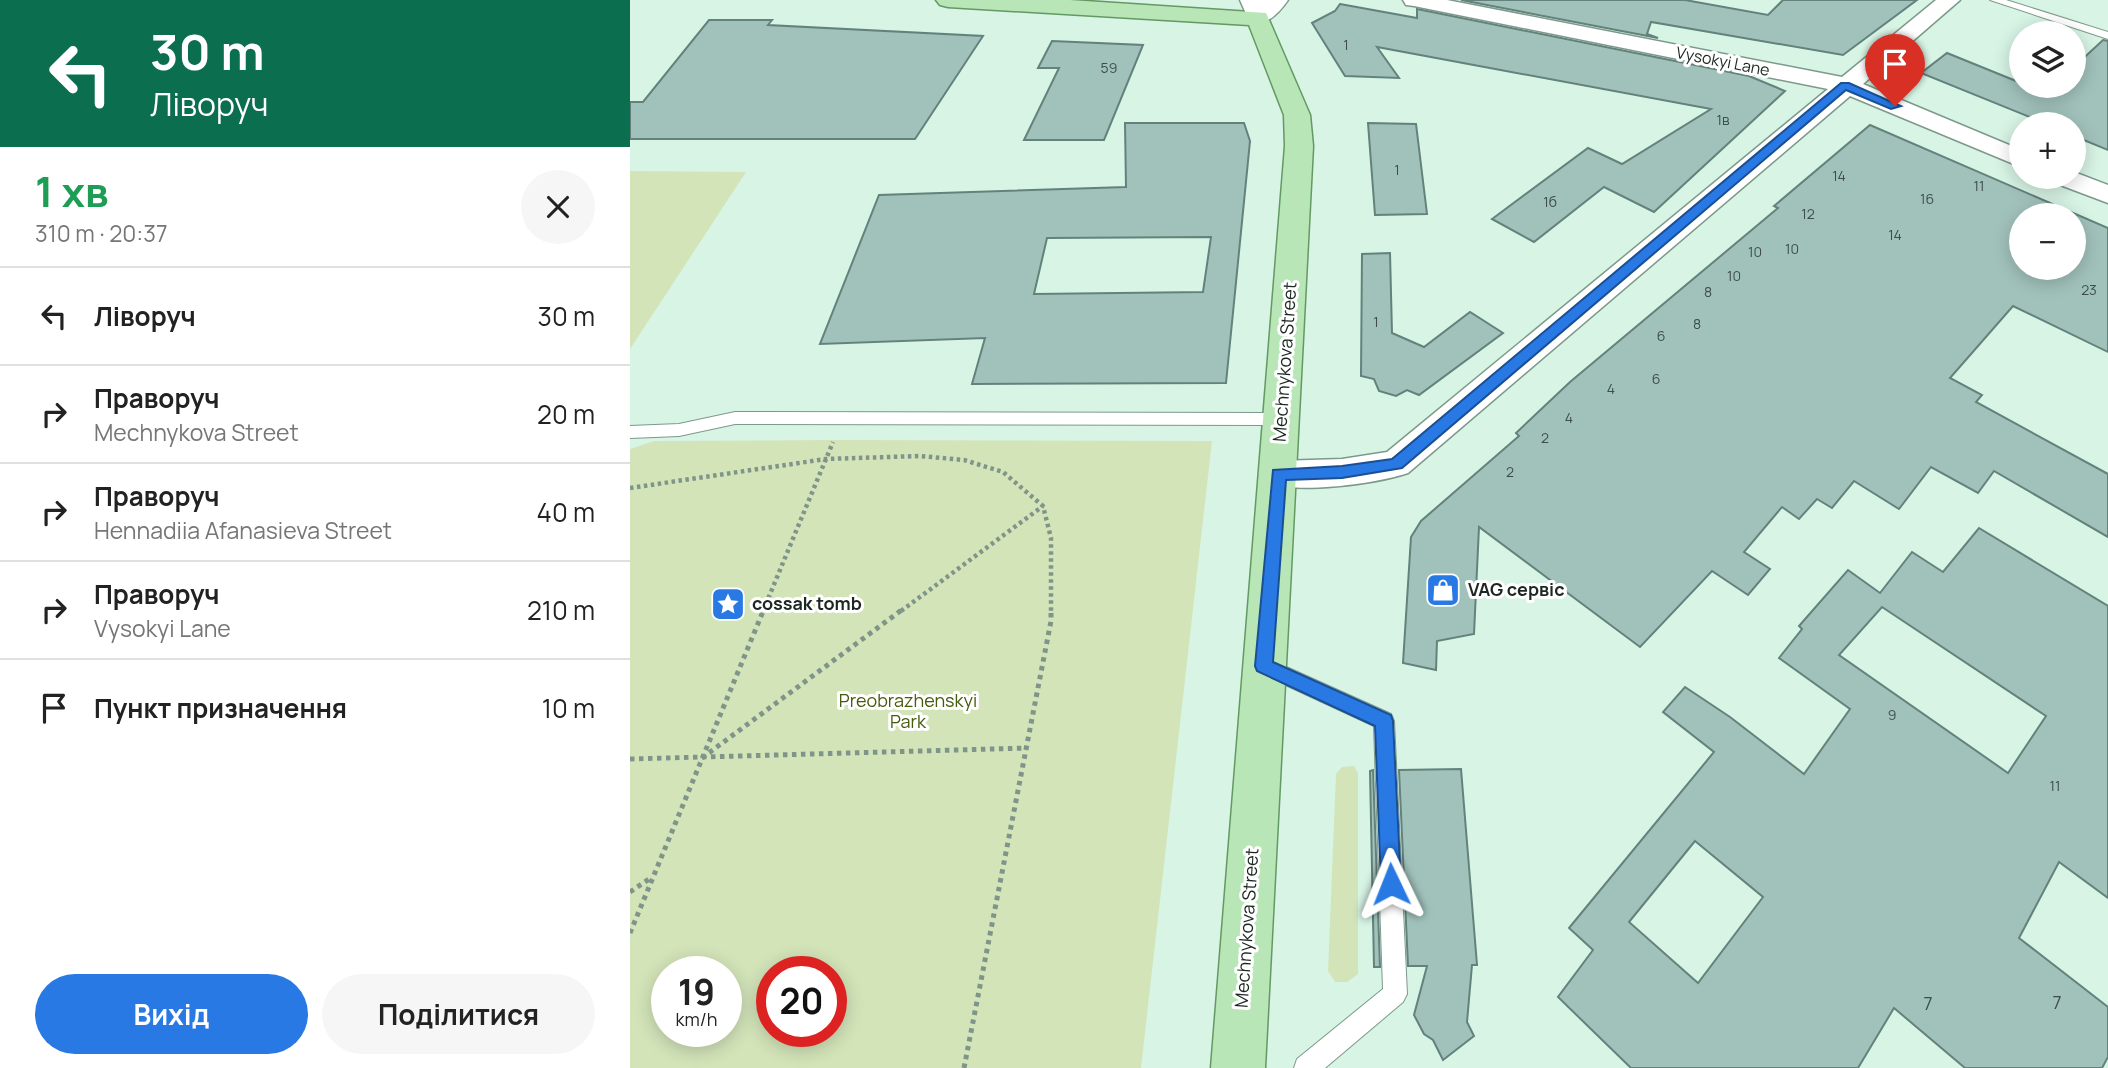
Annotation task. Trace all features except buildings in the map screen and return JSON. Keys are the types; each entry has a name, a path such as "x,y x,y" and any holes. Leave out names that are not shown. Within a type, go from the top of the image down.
{"main road":[{"path":"948,0 1262,6"},
{"name":"Mechnykova Street","path":"1238,1068 1299,146 1297,114 1262,6"}],"street":[{"name":"Vysokyi Lane","path":"1414,0 1845,85 2009,154"},
{"path":"1278,474 1342,472 1396,464 1949,0"},
{"path":"2086,186 2108,195"}],"lane":[{"path":"1995,0 2108,36"},
{"path":"630,432 688,429 712,420 735,418 1282,419"},
{"path":"1264,666 1384,721 1395,993 1306,1068"}],"path":[{"path":"630,933 843,418"},
{"path":"630,488 826,458 920,456 964,460 1003,472 1043,506 1051,538 1051,621 964,1068"},
{"path":"701,758 1043,506"},
{"path":"630,759 1026,748"},
{"path":"630,892 653,876"}],"green space":[{"path":"630,171 746,172 630,349"},
{"name":"Preobrazhenskyi Park","path":"654,441 1212,441 1141,1068 630,1068 630,449"},
{"path":"1354,766 1358,773 1358,974 1347,982 1335,982 1328,971 1336,774 1342,767"}],"place":[{"name":"VAG сервіс","path":"1443,590"},
{"name":"cossak tomb","path":"728,604"}],"route":[{"path":"1391,884 1384,721 1264,666 1278,474 1342,472 1396,464 1845,85 1895,106"}]}
